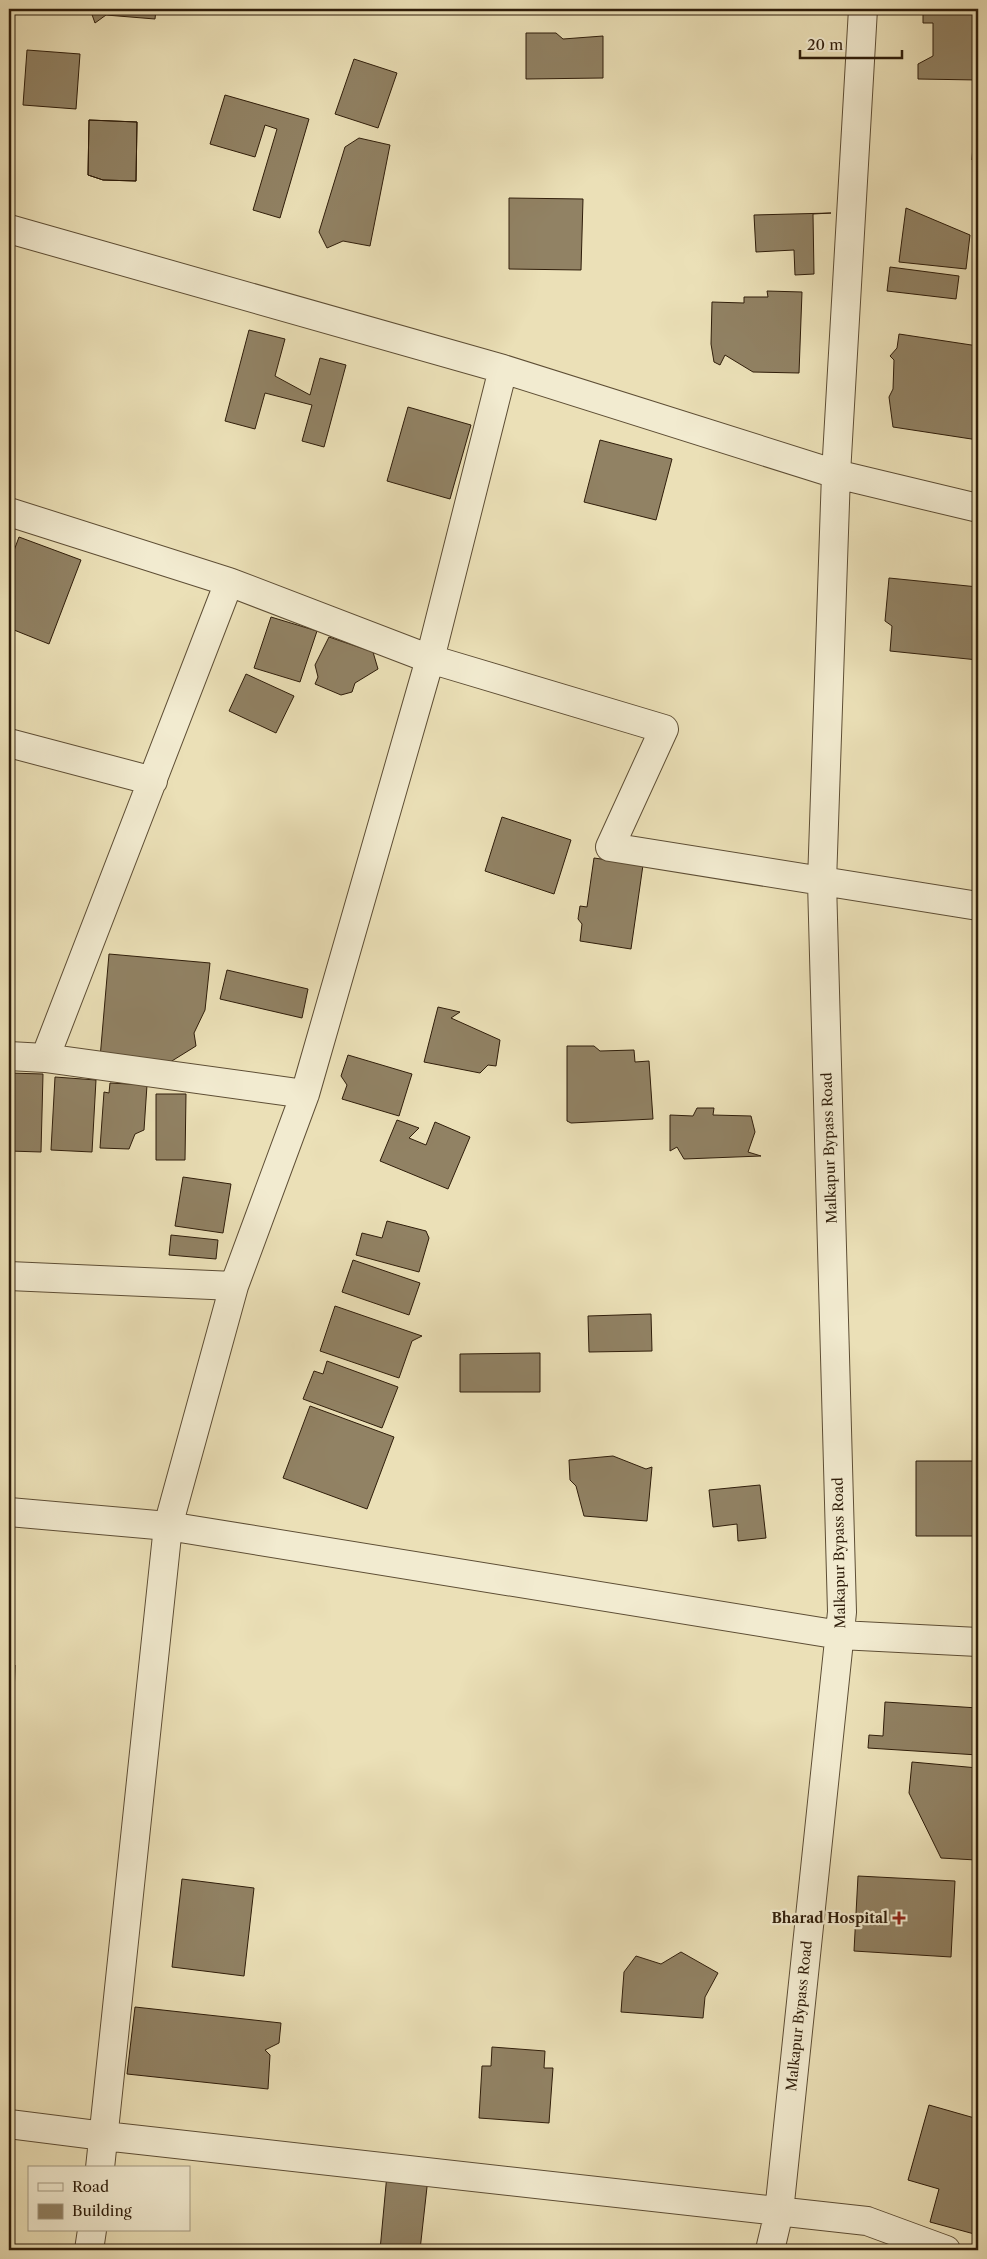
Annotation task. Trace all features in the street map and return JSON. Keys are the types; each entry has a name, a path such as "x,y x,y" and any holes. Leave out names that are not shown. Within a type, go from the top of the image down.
{"street":[{"name":"Malkapur Bypass Road","path":"770,2250 778,2212 842,1612 822,882 836,474 863,9"},
{"path":"9,229 503,369 836,474 978,508"},
{"path":"100,2166 168,1526 234,1286 305,1094 430,659 503,369"},
{"path":"9,512 229,582 430,659 664,729 610,847 978,906"},
{"path":"45,1058 229,582"},
{"path":"9,743 153,782"},
{"path":"9,1056 45,1058 305,1094"},
{"path":"9,1276 234,1286"},
{"path":"9,1512 168,1526 840,1635 978,1642"},
{"path":"9,2124 778,2212 867,2220 946,2250"},
{"path":"89,2250 92,2232"}],"building":[{"path":"90,9 156,9 155,19 106,15 95,23"},
{"path":"458,9 490,9 490,13 458,11"},
{"path":"923,9 978,11 978,80 918,79 918,64 933,56 933,23 923,23"},
{"path":"526,33 556,33 563,39 603,36 603,78 526,79"},
{"path":"27,50 80,54 76,109 23,105"},
{"path":"354,59 397,73 378,128 335,114"},
{"path":"225,95 309,119 280,218 253,210 277,129 265,125 255,157 210,144"},
{"path":"976,96 978,96 978,158 972,160"},
{"path":"89,120 137,122 136,181 103,180 88,175"},
{"path":"89,120 137,122 136,181 103,180 88,175"},
{"path":"359,138 390,145 370,246 343,241 327,248 319,232 345,147"},
{"path":"509,198 583,199 581,270 509,269"},
{"path":"906,208 970,235 966,269 899,262"},
{"path":"831,213 813,214 814,274 795,275 794,250 756,252 754,215"},
{"path":"890,267 959,276 956,299 887,291"},
{"path":"767,291 802,292 799,373 753,372 725,355 720,365 714,362 711,344 712,302 744,303 744,297 768,297"},
{"path":"249,330 285,339 275,376 310,395 320,358 346,365 324,447 302,441 312,405 265,393 255,429 225,421"},
{"path":"899,334 978,346 978,440 893,427 889,397 893,389 894,360 890,356 897,348"},
{"path":"408,407 471,425 450,499 387,481"},
{"path":"600,440 672,459 656,520 584,502"},
{"path":"19,537 81,560 49,644 9,628 9,564"},
{"path":"889,578 978,587 978,660 890,651 892,626 885,621"},
{"path":"271,617 317,631 300,682 254,668"},
{"path":"329,637 373,652 378,669 355,683 352,692 341,695 315,684 318,677 315,665"},
{"path":"246,674 294,696 276,733 229,711"},
{"path":"502,817 571,840 554,894 485,871"},
{"path":"594,858 643,865 631,949 580,941 582,924 578,919 580,906 587,907"},
{"path":"109,954 210,963 205,1010 194,1033 196,1046 167,1064 100,1058"},
{"path":"227,970 308,989 302,1018 220,999"},
{"path":"438,1007 460,1012 451,1018 500,1040 496,1066 488,1065 480,1073 424,1062"},
{"path":"567,1046 594,1046 600,1051 634,1050 635,1062 649,1061 653,1119 571,1123 567,1121"},
{"path":"348,1055 412,1074 399,1116 342,1099 347,1085 341,1076"},
{"path":"9,1073 43,1074 41,1152 9,1151"},
{"path":"55,1077 96,1080 92,1152 51,1150"},
{"path":"110,1083 147,1085 144,1130 135,1134 129,1149 100,1148 104,1092 109,1093"},
{"path":"156,1094 186,1094 185,1160 156,1160"},
{"path":"697,1108 714,1108 713,1115 751,1116 755,1132 748,1152 761,1156 684,1159 677,1147 670,1151 670,1115 693,1116"},
{"path":"397,1120 419,1128 409,1138 426,1145 435,1122 470,1137 448,1189 380,1161"},
{"path":"183,1177 231,1184 223,1233 175,1226"},
{"path":"387,1221 426,1231 429,1238 419,1272 356,1255 362,1233 382,1238"},
{"path":"171,1235 218,1240 216,1259 169,1255"},
{"path":"353,1260 420,1283 409,1315 342,1292"},
{"path":"335,1306 422,1336 412,1341 399,1378 320,1351"},
{"path":"651,1314 652,1351 589,1352 588,1316"},
{"path":"540,1353 540,1392 460,1392 460,1354"},
{"path":"327,1361 398,1387 382,1428 303,1399 314,1371 323,1374"},
{"path":"310,1406 394,1437 367,1509 283,1478"},
{"path":"613,1456 646,1469 652,1467 647,1521 584,1516 576,1486 570,1480 569,1460"},
{"path":"916,1461 975,1461 975,1482 978,1481 978,1536 916,1536"},
{"path":"760,1485 766,1538 738,1541 737,1524 713,1527 709,1490"},
{"path":"9,1665 15,1665 13,1735 9,1735"},
{"path":"885,1702 978,1708 978,1755 868,1748 869,1735 883,1736"},
{"path":"912,1762 978,1768 976,1860 941,1858 909,1793"},
{"path":"858,1876 955,1881 951,1957 854,1951"},
{"path":"182,1879 254,1888 244,1976 172,1967"},
{"path":"681,1952 718,1973 705,1997 703,2018 621,2012 624,1972 636,1956 661,1964"},
{"path":"135,2007 281,2023 279,2043 265,2050 270,2055 268,2089 127,2074"},
{"path":"492,2047 545,2051 544,2068 553,2068 549,2123 479,2118 482,2066 491,2066"},
{"path":"929,2105 978,2119 978,2235 930,2222 939,2189 908,2180"},
{"path":"387,2174 428,2178 420,2250 380,2250"}],"place":[{"name":"Bharad Hospital","path":"899,1918"}]}
